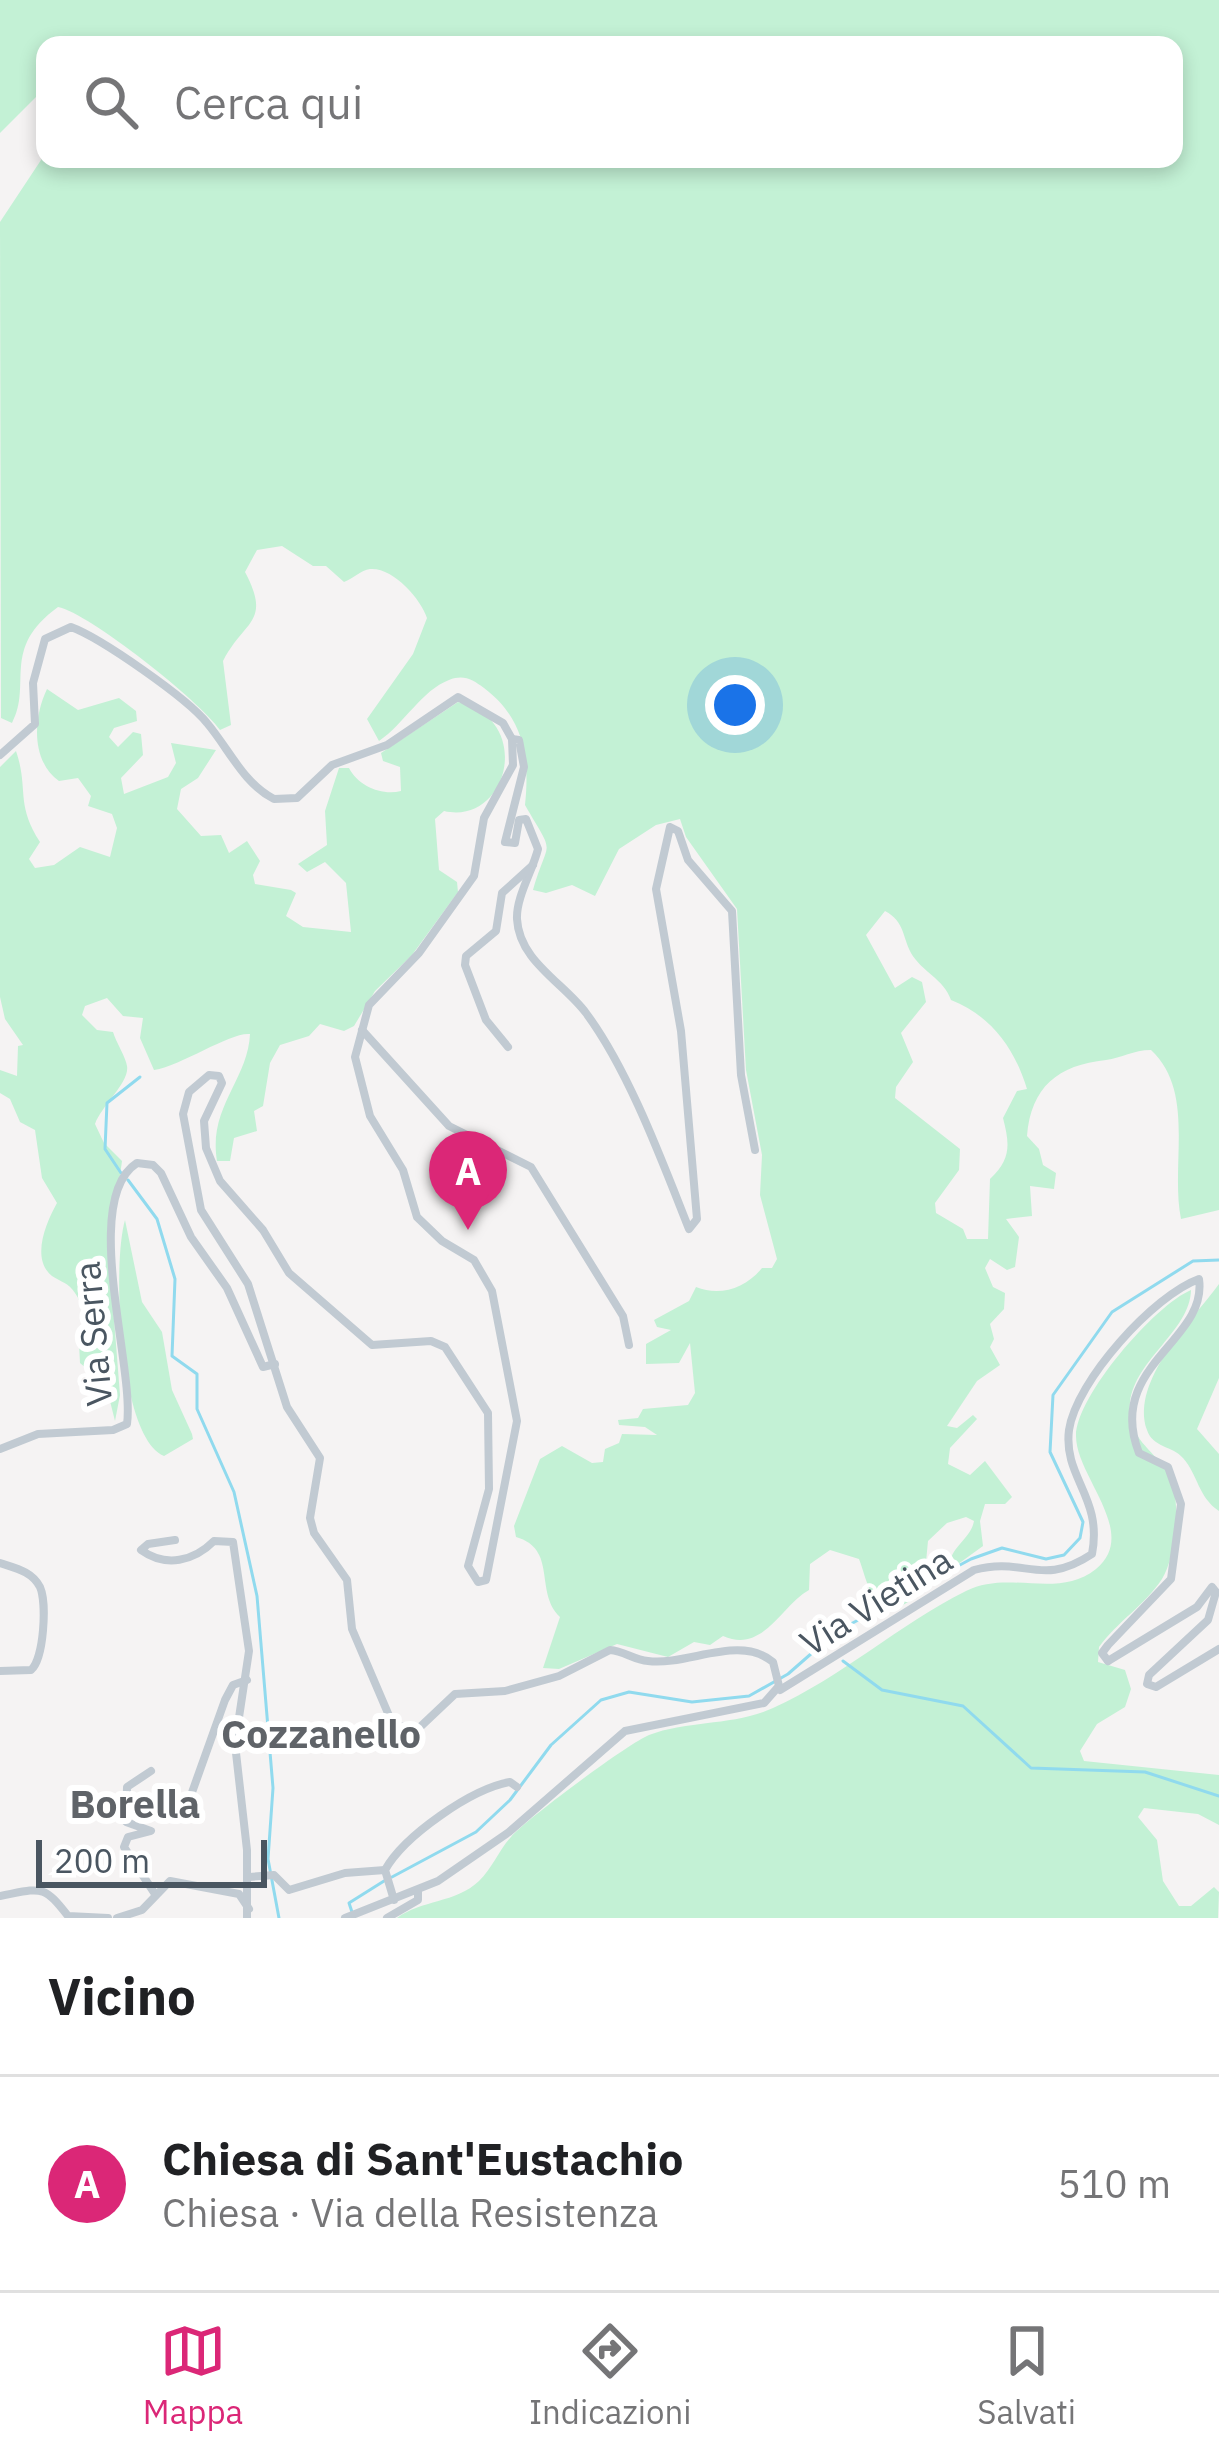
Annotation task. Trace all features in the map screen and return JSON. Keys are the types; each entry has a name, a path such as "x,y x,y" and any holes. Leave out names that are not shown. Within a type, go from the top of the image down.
{"street":[{"path":"0,755 35,724 33,682 45,639 71,627 205,719 244,774 274,799 298,798 332,765 387,745 458,697 503,724 512,739 513,766 484,818 474,876 419,952 369,1005 355,1057 376,1132 403,1170 417,1217 442,1241 474,1260 492,1292 517,1421 486,1580 478,1582 468,1566 489,1490 484,1404 445,1347 431,1341 372,1345 289,1273 263,1230 226,1190 206,1148 204,1121 221,1083 219,1076 209,1075 189,1092 183,1114 201,1210 248,1284 286,1407 320,1458 310,1518 314,1533 346,1580 352,1629 393,1725 418,1729 455,1694 506,1691 559,1676 610,1650 644,1661 670,1662 746,1650 765,1656 777,1670 778,1688 764,1703 748,1708 626,1731 509,1832 418,1891 392,1894 346,1917"},
{"path":"512,739 518,740 524,767 505,842 515,843 519,820 526,819 538,848 517,913 524,940 548,978 586,1013 692,1229 697,1220 681,1031 656,889 670,827 678,831 688,860 732,911 741,1075 754,1150"},
{"path":"508,1047 486,1020 465,965 466,956 496,932 502,892 534,864"},
{"path":"361,1029 449,1126 531,1167 623,1316 629,1346"},
{"name":"Via Serra","path":"0,1449 38,1434 113,1430 127,1424 128,1396 113,1310 120,1180 128,1168 147,1162 161,1173 191,1237 227,1288 263,1367 275,1364"},
{"name":"Via Vietina","path":"778,1688 974,1570 994,1565 1040,1574 1067,1570 1092,1554 1098,1526 1073,1467 1069,1429 1092,1376 1120,1340 1199,1279 1197,1308 1163,1347 1134,1395 1131,1433 1139,1453 1168,1468 1181,1504 1172,1579 1102,1653 1108,1661 1197,1606 1212,1587 1216,1592 1208,1620 1146,1682 1156,1687 1219,1649"},
{"path":"175,1540 148,1544 141,1550 152,1558 178,1560 200,1555 214,1541 233,1542 249,1651 235,1744 249,1877 248,1913"},
{"path":"0,1563 27,1572 41,1588 42,1651 31,1670 0,1671"},
{"path":"190,1798 225,1700 233,1685 247,1680"},
{"path":"151,1771 127,1787 122,1813 126,1822 151,1831 128,1837 124,1846 155,1894"},
{"path":"392,1894 385,1870 394,1855 436,1819 493,1785 510,1782 535,1807"},
{"path":"249,1877 268,1875 289,1889 345,1873 385,1870"},
{"path":"117,1918 142,1910 170,1881 238,1894 248,1913"},
{"path":"0,1896 37,1888 57,1897 68,1916 108,1918"},
{"path":"387,1918 418,1900 418,1891"}],"green space":[{"path":"0,0 1219,0 1219,1210 1181,1219 1177,1107 1165,1067 1151,1050 1074,1067 1041,1092 1027,1136 1039,1149 1043,1165 1056,1173 1054,1189 1030,1186 1032,1216 1006,1219 1019,1237 1015,1267 1007,1270 990,1259 985,1268 993,1287 1005,1293 1004,1309 990,1324 994,1339 990,1347 1000,1365 977,1381 947,1426 957,1428 973,1415 977,1419 950,1448 948,1464 970,1475 985,1461 1012,1497 1005,1504 985,1504 980,1521 983,1546 954,1567 949,1564 951,1557 974,1521 966,1517 947,1523 928,1541 923,1593 893,1611 870,1590 859,1559 830,1550 810,1564 809,1590 750,1639 723,1636 710,1645 694,1642 668,1657 617,1644 559,1669 543,1668 560,1617 548,1596 537,1551 516,1537 514,1526 540,1459 562,1446 592,1463 603,1462 605,1449 619,1443 622,1434 657,1435 645,1427 619,1425 618,1420 638,1418 643,1409 688,1405 695,1393 690,1343 679,1363 646,1364 646,1344 671,1330 657,1327 654,1320 689,1301 696,1287 732,1289 762,1268 772,1268 777,1259 760,1195 762,1155 746,1070 737,909 686,837 680,819 656,825 619,849 595,896 572,885 546,893 533,890 547,847 525,805 521,740 497,700 472,680 454,678 430,691 379,741 367,719 413,654 427,618 405,586 379,570 367,570 344,582 326,566 313,566 282,546 257,550 245,572 253,589 255,612 223,661 231,725 220,730 144,660 58,607 29,637 23,652 18,709 12,723 1,718 0,222 36,168 1183,168 1183,36 36,36 36,97 0,133","holes":["885,911 900,925 916,960 951,1000 978,1015 999,1035 1027,1089 1017,1091 1003,1118 1007,1151 990,1179 988,1239 967,1239 963,1229 936,1213 935,1203 959,1170 960,1149 895,1098 896,1087 913,1062 901,1033 926,1002 922,982 912,977 895,988 866,935"]},
{"path":"47,689 78,710 119,698 136,711 137,721 114,728 109,737 118,747 133,732 141,734 143,755 121,778 124,794 168,777 176,763 171,743 216,750 198,778 181,789 177,809 201,836 221,835 229,853 247,841 260,861 253,875 255,884 296,893 286,916 303,927 351,932 346,883 325,862 307,872 298,864 327,845 325,811 339,768 349,768 371,788 401,791 400,767 383,761 381,753 458,702 482,712 497,729 504,748 504,769 484,803 466,811 444,811 435,819 439,870 457,882 458,892 412,955 375,991 354,1026 344,1031 320,1024 309,1036 280,1045 270,1063 263,1106 254,1111 257,1131 234,1138 230,1161 217,1161 218,1125 243,1066 250,1034 154,1070 140,1038 143,1018 123,1016 107,998 85,1006 82,1015 97,1030 113,1032 127,1066 124,1079 95,1124 104,1143 122,1161 109,1255 120,1395 115,1421 106,1385 80,1363 79,1343 88,1331 80,1302 42,1260 42,1240 57,1203 42,1178 35,1130 20,1122 10,1099 0,1093 0,1070 17,1076 18,1046 23,1045 5,1019 0,997 0,767 16,751 25,806 40,842 29,859 35,868 54,865 80,847 110,857 117,828 112,814 88,806 91,796 78,778 59,781 43,762 37,726"},
{"path":"125,1220 142,1302 162,1332 172,1390 193,1439 164,1456 149,1442 128,1385 119,1273"},
{"path":"1219,1284 1219,1378 1197,1429 1219,1454 1219,1511 1183,1458 1150,1436 1144,1411 1147,1392 1166,1352"},
{"path":"1191,1290 1182,1319 1142,1372 1130,1402 1136,1433 1172,1482 1176,1526 1171,1556 1155,1588 1099,1647 1098,1662 1125,1670 1131,1689 1125,1707 1097,1724 1080,1751 1084,1761 1219,1775 1219,1825 1198,1814 1144,1808 1138,1817 1157,1840 1163,1881 1179,1906 1191,1906 1214,1887 1219,1892 1218,1918 397,1918 470,1888 520,1828 649,1735 773,1708 917,1619 982,1585 1065,1582 1096,1569 1108,1555 1111,1539 1109,1522 1079,1452 1079,1419 1103,1376 1139,1332"}],"waterway":[{"path":"121,1173 105,1149 107,1103 140,1077"},
{"path":"128,1180 157,1219 175,1279 172,1356 197,1374 197,1409 234,1492 257,1596 273,1788 268,1859 279,1918"},
{"path":"392,1877 476,1832 510,1800 551,1745 601,1700 629,1692 692,1702 749,1696 788,1674 836,1632 971,1559 1002,1548 1046,1559 1064,1555 1080,1538 1083,1522 1050,1452 1053,1395 1112,1312 1193,1261 1219,1260"},
{"path":"843,1661 882,1690 963,1706 1031,1768 1145,1772 1219,1796"},
{"path":"352,1912 349,1903 384,1881"}],"place":[{"name":"Chiesa di Sant'Eustachio","path":"468,1230"}],"district":[{"name":"Cozzanello","path":"321,1734"},
{"name":"Borella","path":"135,1804"}]}
